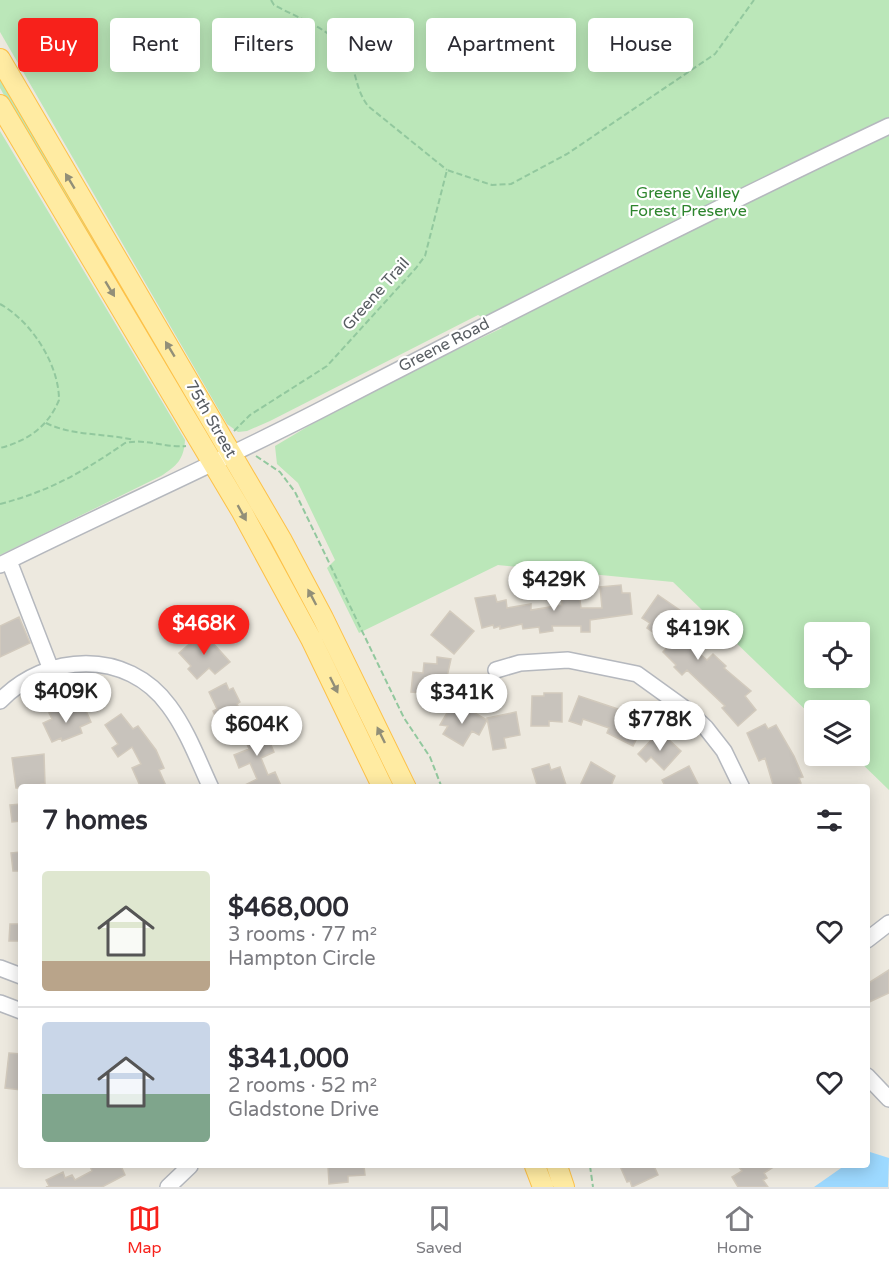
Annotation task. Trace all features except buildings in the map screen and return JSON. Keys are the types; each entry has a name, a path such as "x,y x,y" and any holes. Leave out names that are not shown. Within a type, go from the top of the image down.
{"main road":[{"name":"75th Street","path":"0,59 233,433 232,453 323,618 404,784"},
{"name":"75th Street","path":"0,105 202,442 311,639 381,784"},
{"path":"536,1168 543,1187"},
{"path":"558,1168 564,1187"}],"street":[{"name":"Greene Road","path":"4,563 232,453 748,193 889,126"},
{"path":"4,563 50,667"},
{"path":"496,670 520,663 568,660 637,674 687,710 706,728 724,751 740,784"},
{"path":"0,701 23,681 50,667 84,663 125,672 148,685 161,696 178,719 209,784"},
{"path":"870,938 889,923"},
{"path":"0,968 18,975"},
{"path":"0,1003 18,1010"},
{"path":"870,1079 889,1099"},
{"path":"168,1187 188,1168"}],"path":[{"path":"271,0 274,5 336,38 346,50 352,64 358,93 368,106 447,170 492,185 511,184 567,154 715,54 754,0"},
{"name":"Greene Trail","path":"233,433 250,415 327,366 416,268 425,256 447,170"},
{"path":"0,304 16,313 27,324 55,378 59,400 46,423 29,437 0,448"},
{"path":"46,423 73,432 107,434 173,447 202,442"},
{"path":"0,504 34,495 64,482 125,443 136,440"},
{"path":"258,459 280,472 295,492 404,718 430,758 440,784"},
{"path":"590,1168 593,1187"}],"green space":[{"name":"Greene Valley Forest Preserve","path":"0,0 889,0 889,790 864,766 870,766 870,700 804,700 804,708 673,582 498,565 359,633 327,568 335,560 298,483 277,464 275,446 354,399 502,328 478,315 270,421 247,431 238,432 227,424 23,72 98,72 98,18 18,18 18,63 0,32"},
{"path":"0,74 132,302 86,234 26,134 0,88"},
{"path":"0,131 185,440 179,461 161,476 0,555"}],"water":[{"path":"870,1152 889,1158 888,1187 814,1187 841,1168 870,1168"}]}
